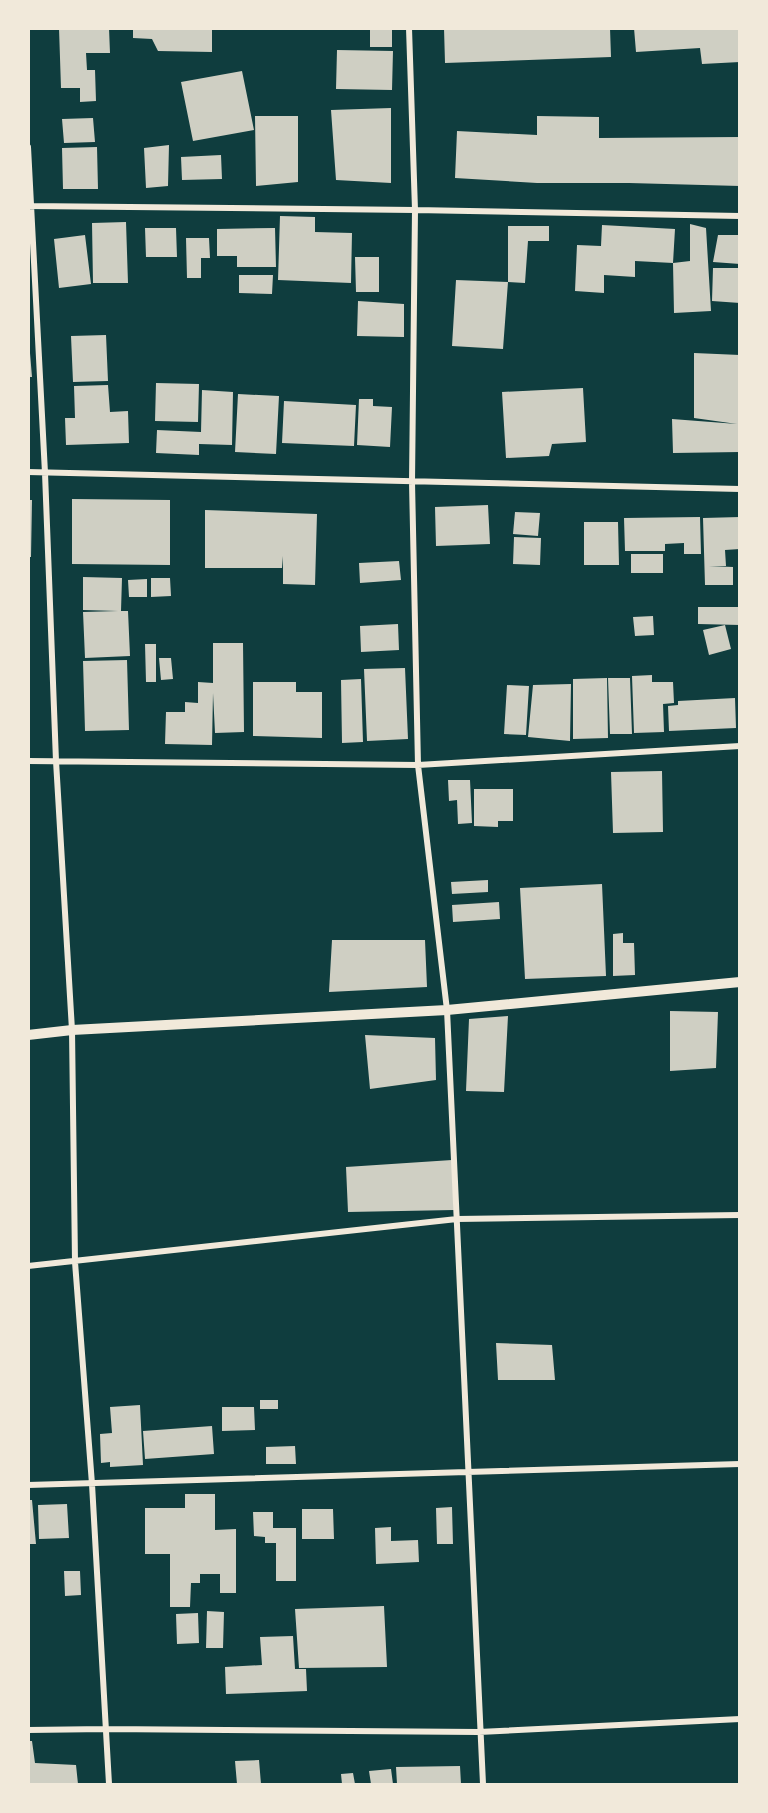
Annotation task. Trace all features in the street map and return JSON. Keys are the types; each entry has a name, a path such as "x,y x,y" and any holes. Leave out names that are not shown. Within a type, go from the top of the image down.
{"street":[{"path":"409,28 415,210 412,483 418,765 447,1010 483,1785"},
{"path":"28,147 45,473 56,761 72,1030 75,1262 92,1484 109,1785"},
{"path":"31,206 740,216"},
{"path":"28,472 412,483 740,489"},
{"path":"28,761 418,765 740,746"},
{"path":"28,1035 72,1030 447,1010 740,982"},
{"path":"28,1266 457,1219 740,1215"},
{"path":"28,1485 740,1464"},
{"path":"28,1730 479,1732 740,1719"}],"building":[{"path":"59,28 109,28 110,53 86,53 87,70 95,70 96,101 80,102 80,88 61,88"},
{"path":"133,28 212,28 212,52 158,51 152,39 133,38"},
{"path":"370,28 392,28 392,47 370,47"},
{"path":"444,28 610,28 611,57 445,63"},
{"path":"634,28 740,28 740,62 702,64 700,48 636,52"},
{"path":"337,50 393,51 392,90 336,89"},
{"path":"242,71 254,130 193,141 181,82"},
{"path":"391,108 391,183 336,180 331,110"},
{"path":"255,116 298,116 298,182 256,186"},
{"path":"537,116 599,117 599,138 740,137 740,186 537,183 455,178 457,131 537,135"},
{"path":"93,118 95,142 64,143 62,119"},
{"path":"169,145 168,186 146,188 144,148"},
{"path":"97,147 98,189 63,189 62,148"},
{"path":"221,155 222,179 182,180 181,157"},
{"path":"280,216 315,217 315,232 352,233 351,283 278,280"},
{"path":"126,222 128,283 93,283 92,223"},
{"path":"690,224 706,228 711,311 674,313 673,263 690,261"},
{"path":"602,225 675,229 673,263 635,261 635,277 604,275 604,293 575,291 577,245 601,246"},
{"path":"508,226 549,226 549,241 528,241 525,283 508,282"},
{"path":"145,228 176,228 177,257 146,257"},
{"path":"275,228 276,267 237,267 237,256 217,256 217,229"},
{"path":"85,235 91,284 59,288 54,239"},
{"path":"718,235 740,235 740,264 713,262"},
{"path":"186,238 209,238 210,258 201,258 201,278 187,278"},
{"path":"355,257 379,257 379,292 356,292"},
{"path":"713,268 740,268 740,303 712,301"},
{"path":"239,275 273,275 272,294 239,293"},
{"path":"456,280 508,282 503,349 452,346"},
{"path":"358,301 404,304 404,337 357,336"},
{"path":"106,335 108,381 73,382 71,336"},
{"path":"28,353 30,353 32,377 28,377"},
{"path":"694,353 740,355 740,452 673,453 672,419 737,424 694,418"},
{"path":"156,383 199,384 198,422 155,421"},
{"path":"108,385 110,412 128,411 129,443 66,445 65,418 75,418 74,386"},
{"path":"583,388 586,442 552,444 549,456 506,458 502,392"},
{"path":"202,390 233,392 232,445 199,444 199,455 156,453 157,430 201,432"},
{"path":"238,394 279,396 276,454 235,452"},
{"path":"359,399 373,399 373,406 392,407 390,447 357,445"},
{"path":"284,401 356,405 354,446 282,443"},
{"path":"72,499 170,500 170,565 72,564"},
{"path":"28,500 32,500 31,557 28,557"},
{"path":"488,505 490,544 436,546 435,507"},
{"path":"205,510 317,514 315,585 283,584 283,556 282,568 205,568"},
{"path":"515,512 540,513 538,536 513,534"},
{"path":"700,517 701,554 684,554 684,543 665,544 665,551 625,551 624,518"},
{"path":"740,517 740,549 725,550 726,566 709,566 733,567 733,585 705,585 703,518"},
{"path":"584,522 618,522 619,565 584,565"},
{"path":"514,537 541,538 540,565 513,564"},
{"path":"631,554 663,554 663,573 631,573"},
{"path":"399,561 401,580 360,583 359,563"},
{"path":"83,577 122,578 121,611 128,611 130,656 85,658 83,612 118,611 83,610"},
{"path":"151,578 170,578 171,596 151,597"},
{"path":"147,579 147,597 129,597 128,580"},
{"path":"698,607 740,607 740,625 698,624"},
{"path":"653,616 654,635 635,636 633,617"},
{"path":"398,624 399,650 361,652 360,626"},
{"path":"725,625 731,649 709,655 703,630"},
{"path":"213,643 243,643 244,732 215,733 213,693 212,745 165,744 166,712 185,712 185,702 198,703 198,682 213,683"},
{"path":"145,644 156,644 156,682 146,682"},
{"path":"159,658 171,658 173,679 161,680"},
{"path":"127,660 129,730 85,731 83,661"},
{"path":"405,668 408,739 367,741 364,669"},
{"path":"652,675 652,682 673,682 674,703 663,704 664,732 634,733 632,676"},
{"path":"607,678 608,738 573,739 573,679"},
{"path":"608,678 630,678 632,734 610,734"},
{"path":"361,679 363,742 342,743 341,680"},
{"path":"253,682 296,682 296,692 322,692 322,738 253,736"},
{"path":"571,684 570,741 528,737 533,685"},
{"path":"507,685 529,686 526,735 504,734"},
{"path":"735,698 736,728 669,731 668,706 678,705 678,701"},
{"path":"662,771 663,832 613,833 611,772"},
{"path":"448,780 470,780 472,823 458,824 457,800 449,801"},
{"path":"474,789 513,789 513,821 498,821 498,827 474,826"},
{"path":"488,880 488,892 452,894 451,882"},
{"path":"602,884 606,976 525,979 520,888"},
{"path":"499,902 500,919 453,922 452,905"},
{"path":"623,933 623,943 634,943 635,975 613,976 613,934"},
{"path":"332,940 425,940 427,987 329,992"},
{"path":"670,1011 718,1012 716,1068 670,1071"},
{"path":"508,1016 504,1092 466,1091 469,1019"},
{"path":"365,1035 435,1038 436,1080 370,1089"},
{"path":"452,1160 454,1210 348,1212 346,1167"},
{"path":"496,1343 552,1345 555,1380 498,1380"},
{"path":"260,1400 278,1400 278,1409 260,1409"},
{"path":"140,1405 143,1465 110,1467 110,1462 101,1463 100,1434 112,1433 110,1407"},
{"path":"222,1407 254,1407 255,1430 222,1431"},
{"path":"212,1426 214,1454 145,1459 143,1431"},
{"path":"295,1446 296,1464 266,1464 266,1447"},
{"path":"185,1494 215,1494 215,1530 236,1529 236,1593 220,1593 220,1574 200,1574 200,1583 191,1583 190,1607 170,1607 170,1554 145,1554 145,1508 185,1508"},
{"path":"28,1500 32,1500 36,1544 28,1544"},
{"path":"67,1504 69,1538 39,1539 38,1505"},
{"path":"452,1507 453,1544 437,1544 436,1508"},
{"path":"302,1509 333,1509 334,1539 302,1539"},
{"path":"253,1512 273,1512 273,1528 296,1528 296,1581 276,1581 276,1543 265,1543 265,1537 254,1536"},
{"path":"391,1527 391,1541 418,1540 419,1562 376,1564 375,1528"},
{"path":"64,1571 80,1571 81,1595 65,1596"},
{"path":"384,1606 387,1667 299,1668 295,1609"},
{"path":"207,1611 224,1612 223,1648 206,1648"},
{"path":"198,1613 199,1643 177,1644 176,1614"},
{"path":"293,1636 295,1669 306,1669 307,1691 226,1694 225,1667 262,1665 260,1637"},
{"path":"28,1741 32,1741 35,1763 76,1765 78,1784 28,1784"},
{"path":"259,1760 261,1784 237,1784 235,1761"},
{"path":"460,1766 461,1784 397,1784 396,1767"},
{"path":"391,1769 393,1784 371,1784 369,1771"},
{"path":"353,1773 355,1784 342,1784 341,1774"}]}
